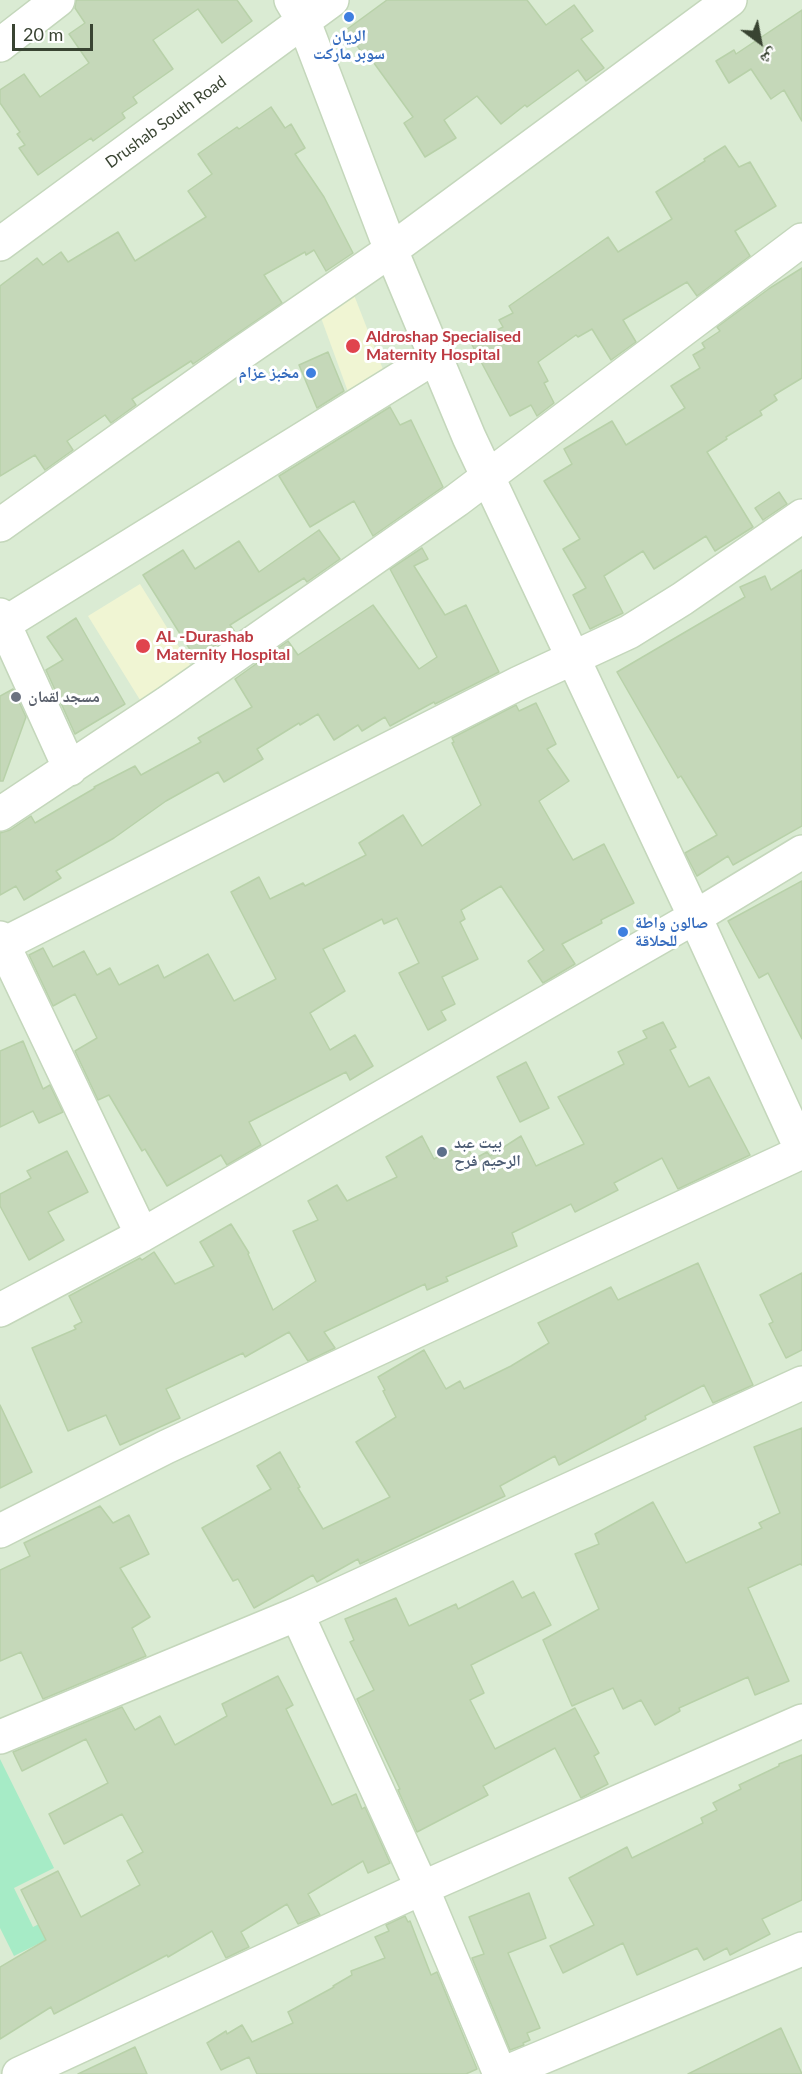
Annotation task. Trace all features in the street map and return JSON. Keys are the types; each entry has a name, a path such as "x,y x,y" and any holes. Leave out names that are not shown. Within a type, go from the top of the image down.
{"street":[{"path":"0,45 58,0"},
{"name":"Drushab South Road","path":"0,244 297,11 332,0"},
{"path":"0,525 240,354 391,250 730,0"},
{"path":"0,1531 166,1447 802,1152 695,917 487,476 391,250 297,11"},
{"path":"0,814 225,663 487,476 802,240"},
{"path":"70,769 2,619 435,357"},
{"path":"142,1235 1,943 519,683 629,632 802,516"},
{"path":"0,1310 142,1235 695,917 802,852"},
{"path":"0,1737 297,1614 802,1383"},
{"path":"297,1614 422,1888 501,2074 802,1949"},
{"path":"19,2074 422,1888 802,1721"}],"shaded area":[{"path":"0,0 802,0 802,2074 0,2074"},
{"name":"Aldroshap Specialised Maternity Hospital","path":"354,295 386,377 351,400 320,315"},
{"name":"AL -Durashab Maternity Hospital","path":"140,584 197,676 145,708 88,616"}],"green space":[{"path":"0,1759 54,1868 14,1888 33,1927 43,1922 50,1938 14,1956 0,1928"}],"building":[{"path":"76,0 237,0 252,21 222,43 198,9 153,40 173,69 133,97 137,103 122,113 125,118 93,141 91,138 38,175 19,148 25,145 17,134 20,132 0,103 0,90 24,74 40,97 89,63 69,34 85,23 75,8"},
{"path":"387,0 527,0 546,25 574,5 593,31 581,39 604,68 586,81 578,70 501,124 477,96 444,120 456,138 425,157 404,123 413,117 366,52 363,54 346,30"},
{"path":"802,10 802,121 784,90 771,99 751,69 729,83 716,61 734,50 736,54"},
{"path":"271,107 285,128 291,124 305,148 295,154 324,197 353,253 326,271 314,250 306,255 305,252 264,275 282,303 193,364 191,361 132,399 136,405 111,423 105,415 67,441 73,450 45,470 35,455 0,476 0,286 37,258 43,265 61,252 68,262 118,232 135,261 206,217 188,191 212,174 198,154"},
{"path":"725,146 739,167 750,162 776,206 735,231 750,256 697,296 687,282 623,320 636,342 611,360 592,329 578,337 576,335 538,362 548,381 544,383 554,403 537,416 531,405 510,416 471,343 503,327 499,320 513,313 509,306 608,237 618,252 672,219 656,192"},
{"path":"802,268 802,378 774,395 777,400 760,411 762,415 726,437 727,439 707,452 753,527 715,551 706,536 654,569 643,551 604,576 623,613 590,629 573,595 586,588 563,549 580,539 544,481 572,464 564,449 612,421 626,445 685,408 671,386 700,368 693,355 705,348 702,343 720,331 717,327 770,288"},
{"path":"328,352 344,391 317,408 299,365"},
{"path":"390,407 400,425 411,420 443,487 373,536 354,501 310,527 279,476"},
{"path":"779,492 787,504 763,520 755,508"},
{"path":"319,530 340,559 307,582 304,578 230,625 235,632 196,659 143,575 183,550 195,569 239,541 259,572"},
{"path":"422,548 428,559 414,566 445,615 466,605 499,672 435,704 434,702 390,726 385,717 362,731 358,725 334,740 318,714 257,749 263,759 224,782 218,772 166,801 114,838 56,871 61,878 24,900 16,886 0,895 0,833 10,830 31,816 35,823 94,787 135,766 141,775 201,742 198,738 252,707 235,679 288,641 298,655 373,605 419,669 437,657 390,569"},
{"path":"802,570 802,826 733,865 728,856 697,876 685,853 717,835 681,776 678,778 617,672 745,597 740,587 765,576 771,590"},
{"path":"76,618 125,704 75,734 46,670 63,660 47,637"},
{"path":"13,689 26,717 3,781 0,781 0,696"},
{"path":"536,703 556,744 547,749 569,781 539,801 573,860 604,844 634,903 562,944 575,964 543,983 528,961 544,950 501,886 461,910 465,919 460,922 478,959 442,977 455,1004 441,1011 446,1020 428,1030 399,973 419,963 397,918 384,924 382,919 323,949 345,991 310,1013 330,1050 355,1035 373,1066 350,1080 346,1072 249,1122 261,1145 227,1165 221,1155 167,1186 145,1149 142,1151 109,1095 98,1100 75,1051 97,1038 75,994 53,1006 29,955 43,948 53,967 84,951 97,975 110,968 119,985 158,965 164,978 208,954 234,1001 276,979 231,892 259,877 270,899 303,883 305,886 366,855 359,843 403,815 422,846 481,805 452,743 454,742 452,738 516,705 519,711"},
{"path":"802,881 802,1039 768,973 759,978 728,921"},
{"path":"663,1022 676,1047 670,1050 689,1087 709,1077 750,1155 678,1189 662,1158 614,1183 618,1190 575,1212 571,1204 512,1233 517,1246 446,1277 448,1281 427,1290 425,1284 324,1332 335,1348 308,1361 289,1332 245,1357 243,1353 166,1389 180,1418 120,1445 106,1415 68,1431 32,1348 76,1329 74,1326 82,1322 69,1296 154,1252 175,1284 214,1266 200,1242 231,1224 249,1253 273,1310 316,1281 293,1231 318,1220 308,1201 337,1185 347,1201 397,1177 386,1157 422,1136 434,1159 465,1143 474,1159 487,1152 490,1156 521,1136 536,1166 584,1144 558,1097 624,1064 618,1052 647,1038 643,1031"},
{"path":"23,1041 43,1089 50,1085 63,1112 39,1123 33,1111 0,1127 0,1051"},
{"path":"526,1062 549,1108 520,1122 497,1077"},
{"path":"67,1151 88,1192 48,1212 64,1240 29,1260 0,1206 0,1194 31,1178 27,1171"},
{"path":"698,1263 753,1385 713,1403 704,1385 559,1465 555,1456 500,1486 505,1496 360,1564 358,1559 317,1582 313,1575 254,1608 238,1579 233,1581 202,1528 271,1489 257,1466 280,1452 300,1487 298,1488 323,1529 390,1497 356,1442 396,1417 378,1377 424,1350 446,1389 460,1381 464,1389 511,1366 549,1343 538,1323 611,1287 618,1300"},
{"path":"802,1273 802,1350 786,1358 769,1324 773,1322 760,1295"},
{"path":"0,1405 32,1472 0,1488"},
{"path":"802,1428 802,1565 748,1588 789,1681 755,1695 748,1677 679,1708 680,1711 655,1725 641,1700 623,1709 613,1688 572,1706 543,1640 599,1609 575,1554 599,1544 595,1534 653,1502 686,1563 762,1528 759,1523 780,1513 754,1447"},
{"path":"100,1506 113,1523 129,1515 149,1554 120,1568 150,1617 132,1628 146,1656 43,1699 21,1652 0,1661 0,1570 30,1556 24,1543"},
{"path":"513,1581 522,1598 534,1592 551,1625 471,1665 484,1693 470,1700 495,1749 575,1708 599,1753 594,1756 608,1784 581,1798 555,1748 483,1786 488,1795 417,1832 398,1790 400,1789 357,1699 374,1690 350,1642 354,1640 345,1619 396,1598 409,1626 456,1604 458,1609"},
{"path":"278,1676 293,1705 286,1709 332,1805 356,1794 362,1809 365,1807 390,1863 368,1873 363,1861 308,1894 320,1915 298,1924 287,1904 241,1932 249,1947 226,1958 212,1931 168,1957 167,1955 54,2014 51,2007 0,2039 0,1967 46,1940 21,1890 58,1871 81,1917 140,1885 127,1861 143,1852 122,1814 64,1844 49,1814 108,1783 86,1739 22,1771 13,1752 122,1707 135,1730 160,1716 175,1745 227,1716 222,1704"},
{"path":"802,1755 802,1900 762,1919 770,1934 730,1955 727,1948 704,1960 697,1948 637,1975 623,1943 563,1973 550,1946 594,1925 569,1878 627,1847 632,1858 703,1823 701,1818 717,1810 713,1803 741,1789 739,1785"},
{"path":"529,1893 546,1938 508,1953 540,2028 527,2033 530,2040 523,2043 524,2045 510,2050 472,1958 484,1954 469,1917"},
{"path":"405,1916 408,1922 410,1921 431,1975 437,1972 477,2069 466,2074 257,2074 249,2057 221,2070 207,2043 226,2031 227,2034 242,2025 252,2042 293,2023 288,2012 334,1987 352,1975 351,1971 385,1958 375,1937 389,1931 386,1925"},
{"path":"781,2028 802,2074 688,2074"},
{"path":"135,2047 147,2074 78,2074"}],"place":[{"name":"الريان سوبر ماركت","path":"349,17"},
{"name":"Aldroshap Specialised Maternity Hospital","path":"353,346"},
{"name":"مخبز عزام","path":"311,373"},
{"name":"AL -Durashab Maternity Hospital","path":"143,646"},
{"name":"مسجد لقمان","path":"16,697"},
{"name":"صالون واطة للحلاقة","path":"623,932"},
{"name":"بيت عبد الرحيم فرح","path":"442,1152"}]}
